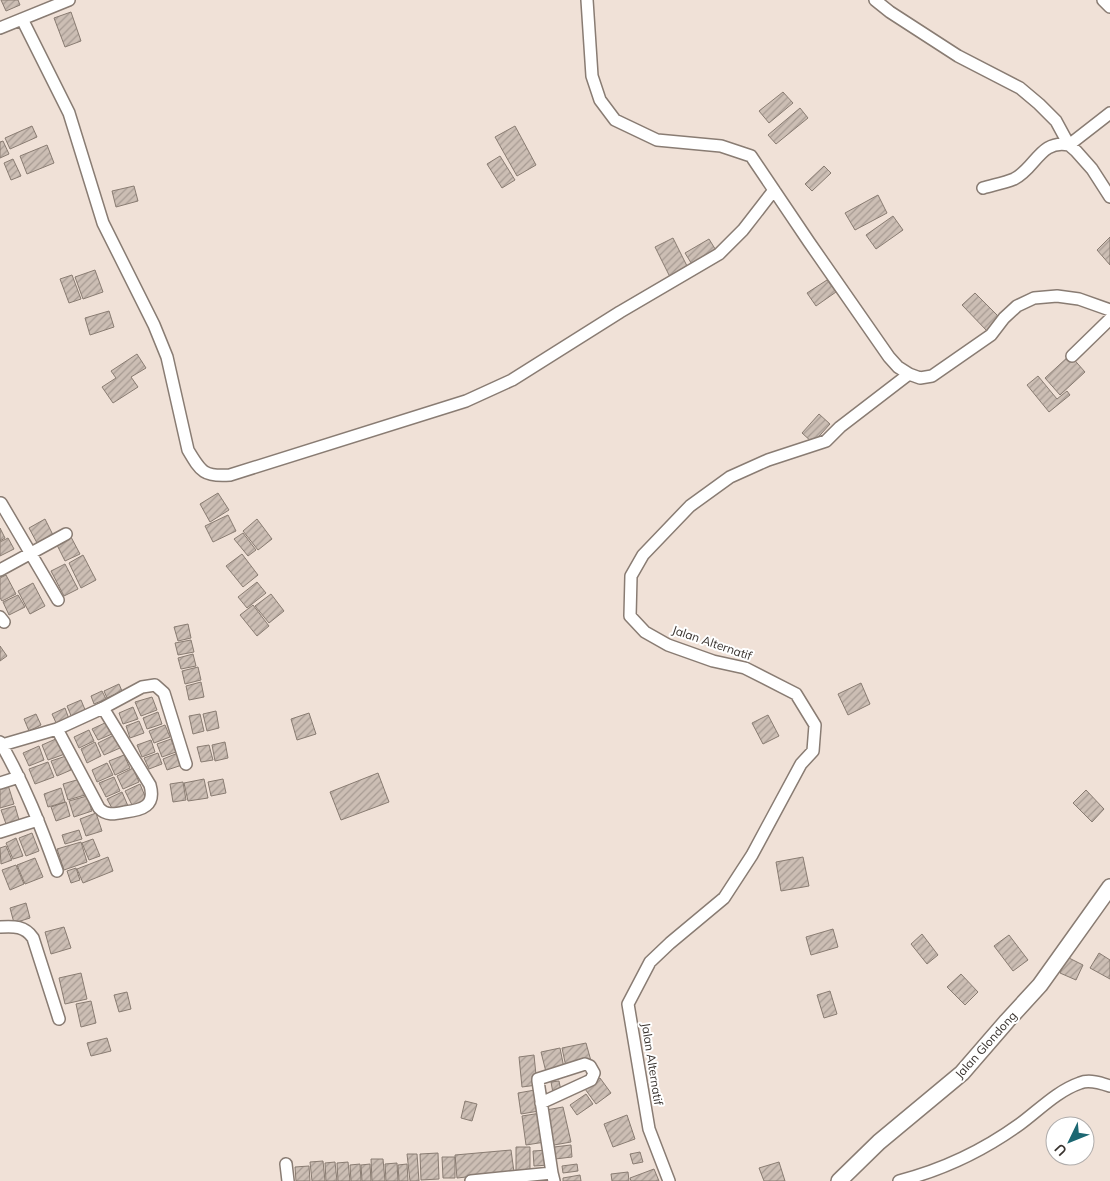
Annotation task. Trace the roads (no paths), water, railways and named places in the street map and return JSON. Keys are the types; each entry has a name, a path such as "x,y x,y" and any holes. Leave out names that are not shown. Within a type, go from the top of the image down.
{"main road":[{"name":"Jalan Glondong","path":"839,1181 879,1142 962,1074 1040,985 1110,887"}],"street":[{"path":"0,28 69,0"},
{"path":"587,0 592,76 600,100 615,120 657,140 720,146 751,156 890,357 898,367 909,374 920,378 932,376 991,335 1004,318 1017,306 1034,298 1057,296 1079,299 1110,310"},
{"path":"875,0 890,12 958,56 1020,88 1056,121 1068,145 1083,158 1110,197"},
{"path":"1103,0 1110,7"},
{"path":"22,19 69,113 103,223 154,325 167,357 188,450 204,472 214,476 230,475 466,401 512,380 620,312 719,254 743,230 774,190"},
{"path":"983,188 1015,178 1049,146 1059,143 1068,145 1110,114"},
{"path":"1072,356 1110,319"},
{"name":"Jalan Alternatif","path":"669,1181 648,1129 628,1004 650,962 724,898 752,855 801,764 813,751 815,725 796,694 745,668 713,661 668,645 645,632 630,616 631,576 643,555 690,506 730,478 768,460 826,441 840,427 909,374"},
{"path":"1,502 58,600"},
{"path":"0,570 66,534"},
{"path":"57,871 38,820 1,743 57,729 103,708 142,687 155,685 164,692 186,764"},
{"path":"57,729 102,812 112,814 139,810 149,802 152,796 150,785 103,708"},
{"path":"0,783 19,777"},
{"path":"0,832 38,820"},
{"path":"0,927 19,927 30,933 59,1019"},
{"path":"471,1181 553,1177 541,1103 539,1078 586,1064 590,1066 594,1074 591,1080 541,1103"},
{"path":"899,1181 954,1162 1019,1124 1064,1091 1081,1082 1093,1082 1110,1086"},
{"path":"286,1164 288,1181"}]}
